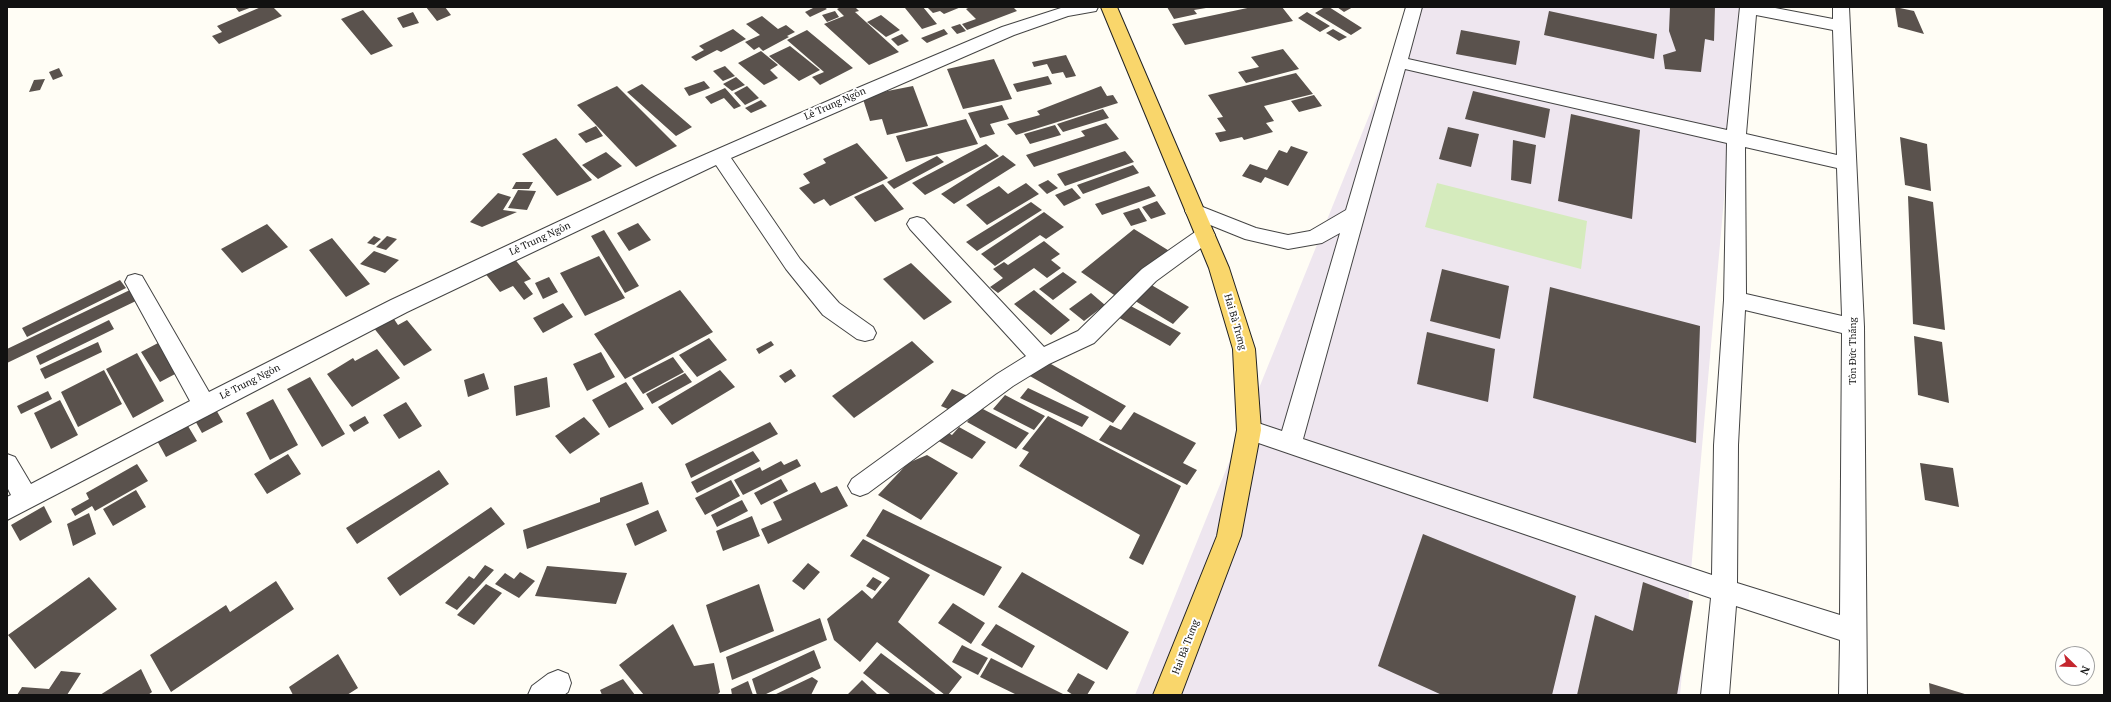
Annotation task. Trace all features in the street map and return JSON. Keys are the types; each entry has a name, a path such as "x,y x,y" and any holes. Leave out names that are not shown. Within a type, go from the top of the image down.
{"main road":[{"name":"Hai Bà Trưng","path":"1109,7 1219,268 1244,349 1249,430 1229,536 1168,695"}],"street":[{"name":"Lê Trung Ngôn","path":"17,504 204,405 399,306 720,156 866,91 1059,10 1090,7"},
{"path":"1290,444 1414,7"},
{"path":"1715,695 1724,591 1726,445 1735,300 1736,139 1748,8 1841,17"},
{"name":"Tôn Đức Thắng","path":"1841,17 1848,164 1853,327 1853,695"},
{"path":"1398,62 1848,164"},
{"path":"720,156 793,264 831,309 865,333"},
{"path":"1195,211 1252,234 1288,242 1315,238 1354,215"},
{"path":"917,224 1041,358"},
{"path":"860,486 1005,380 1041,358 1086,337 1149,275 1204,235"},
{"path":"135,282 204,405"},
{"path":"1735,300 1853,327"},
{"path":"1249,430 1724,591 1852,631"},
{"path":"7,464 17,504"}],"shaded area":[{"path":"1413,7 1741,7 1680,695 1135,695"}],"green space":[{"path":"1437,183 1587,221 1581,269 1425,227"}],"building":[{"path":"235,7 252,7 239,12"},
{"path":"261,7 273,7 282,16 219,44 212,36 222,32 217,26"},
{"path":"426,7 445,7 451,15 437,21"},
{"path":"815,7 824,7 827,9 810,17 805,12"},
{"path":"841,7 855,7 859,11 855,12 899,52 869,65 824,24 844,16 837,9"},
{"path":"923,7 937,24 922,29 905,8"},
{"path":"927,7 961,7 944,14 940,11 933,13"},
{"path":"970,7 1013,7 1017,11 967,30 962,24 976,19 966,9"},
{"path":"1167,7 1206,8 1194,10 1197,14 1174,19"},
{"path":"1252,7 1282,7 1293,21 1185,45 1172,24"},
{"path":"1325,7 1329,7 1362,28 1351,35 1315,13"},
{"path":"1337,7 1353,7 1344,12"},
{"path":"1670,7 1715,7 1714,41 1705,39 1701,72 1665,69 1663,55 1676,51 1669,31"},
{"path":"1895,7 1914,11 1924,34 1898,27"},
{"path":"363,10 393,46 371,55 341,19"},
{"path":"835,11 839,17 827,22 822,15"},
{"path":"1549,11 1657,34 1654,59 1544,35"},
{"path":"413,12 419,23 403,28 397,18"},
{"path":"1307,12 1330,26 1320,32 1298,18"},
{"path":"881,15 900,30 886,37 867,22"},
{"path":"762,16 778,29 786,25 795,32 787,36 789,37 763,51 759,47 754,50 745,42 760,35 746,24"},
{"path":"960,24 966,31 957,34 951,27"},
{"path":"733,29 746,39 721,52 717,50 696,61 691,57 704,50 699,46"},
{"path":"944,29 948,34 927,43 921,38"},
{"path":"1333,29 1347,37 1339,41 1326,33"},
{"path":"807,30 853,68 820,85 812,77 824,72 787,40"},
{"path":"1461,30 1520,41 1516,65 1456,54"},
{"path":"902,34 909,41 898,46 891,39"},
{"path":"790,46 820,70 799,81 769,56"},
{"path":"1283,49 1299,69 1246,83 1238,72 1259,67 1251,57"},
{"path":"761,51 778,65 770,70 778,78 764,85 738,63"},
{"path":"1066,55 1076,76 1066,78 1063,72 1052,74 1047,64 1034,67 1032,62"},
{"path":"994,59 1012,99 963,109 947,69"},
{"path":"725,66 735,76 723,81 713,71"},
{"path":"59,68 63,76 53,80 49,72"},
{"path":"1296,73 1313,94 1264,106 1274,121 1266,123 1273,132 1244,140 1242,137 1220,142 1215,133 1226,131 1217,118 1223,117 1208,95"},
{"path":"1048,76 1052,84 1017,92 1013,84"},
{"path":"736,77 745,85 732,91 723,84"},
{"path":"45,79 40,90 29,92 34,80"},
{"path":"704,81 710,88 689,96 684,88"},
{"path":"642,84 692,127 676,136 627,92"},
{"path":"617,86 677,146 636,167 577,105"},
{"path":"747,86 759,98 745,105 734,93"},
{"path":"913,86 928,126 887,135 882,119 870,121 862,96"},
{"path":"1101,86 1107,96 1113,95 1118,103 1016,135 1007,124 1040,115 1037,111"},
{"path":"725,88 741,106 734,109 724,98 711,104 705,97"},
{"path":"1473,91 1550,109 1545,138 1465,119"},
{"path":"1314,95 1322,106 1299,112 1291,101"},
{"path":"761,100 767,106 751,113 745,108"},
{"path":"1002,105 1009,119 990,124 995,134 980,138 968,113"},
{"path":"1103,109 1109,118 1063,132 1057,124"},
{"path":"1571,114 1640,130 1632,219 1558,201"},
{"path":"966,119 978,144 906,162 896,136"},
{"path":"1106,123 1119,139 1034,167 1026,155 1085,136 1081,131"},
{"path":"1055,125 1061,135 1030,144 1024,134"},
{"path":"596,126 603,136 586,143 578,134"},
{"path":"1448,127 1479,134 1471,167 1439,159"},
{"path":"1900,137 1927,144 1931,191 1905,185"},
{"path":"556,138 592,180 557,196 522,154"},
{"path":"1513,140 1536,145 1531,184 1511,180"},
{"path":"857,143 888,178 830,206 824,199 814,204 799,188 810,183 803,174 826,163 823,159"},
{"path":"986,144 999,156 925,195 912,183"},
{"path":"1291,146 1308,152 1288,186 1265,177 1261,183 1242,176 1250,164 1267,170 1279,150 1287,153"},
{"path":"1125,151 1134,162 1065,186 1057,174"},
{"path":"606,152 622,166 598,179 582,165"},
{"path":"1003,155 1016,165 954,204 941,194"},
{"path":"937,156 944,162 894,189 887,182"},
{"path":"1133,165 1139,173 1083,194 1077,185"},
{"path":"1048,180 1058,188 1047,194 1038,185"},
{"path":"516,182 533,182 529,189 512,189"},
{"path":"1026,183 1039,194 987,225 966,205 999,186 1008,194"},
{"path":"883,184 904,209 875,222 854,197"},
{"path":"1149,186 1156,196 1102,215 1095,204"},
{"path":"1072,188 1081,198 1064,206 1055,195"},
{"path":"518,190 536,191 527,210 508,208"},
{"path":"498,193 511,197 503,210 517,212 482,227 470,222"},
{"path":"1908,196 1933,202 1945,330 1913,324"},
{"path":"1157,201 1166,214 1151,219 1142,207"},
{"path":"1031,202 1042,210 977,251 966,242"},
{"path":"1139,208 1147,221 1131,226 1123,213"},
{"path":"1044,212 1064,227 1046,239 1040,235 995,266 981,254"},
{"path":"638,223 651,240 629,251 617,233"},
{"path":"267,224 288,247 242,273 221,249"},
{"path":"1134,229 1171,252 1117,297 1081,272"},
{"path":"604,230 639,286 625,293 591,236"},
{"path":"374,236 381,239 374,245 367,243"},
{"path":"387,236 397,239 386,250 376,247"},
{"path":"332,238 370,284 346,297 309,250"},
{"path":"1044,241 1060,254 1051,260 1061,268 1047,278 1034,268 998,293 990,287 1003,278 993,269 1004,262 1008,265"},
{"path":"374,251 399,260 385,273 360,264"},
{"path":"599,256 625,298 585,316 560,273"},
{"path":"513,257 531,279 524,282 533,294 524,300 513,286 500,292 484,272"},
{"path":"911,263 952,302 924,320 883,279"},
{"path":"1442,269 1509,286 1500,339 1430,321"},
{"path":"1063,272 1077,282 1053,300 1039,289"},
{"path":"549,277 558,292 543,299 535,283"},
{"path":"120,280 126,288 27,337 22,328"},
{"path":"1148,283 1189,307 1173,324 1132,299"},
{"path":"1550,287 1700,326 1696,443 1533,398"},
{"path":"132,289 138,300 7,363 7,349"},
{"path":"680,290 713,332 625,379 594,334"},
{"path":"1034,290 1070,320 1051,335 1014,304"},
{"path":"1091,293 1105,305 1084,321 1069,309"},
{"path":"563,303 573,317 543,333 533,318"},
{"path":"1127,304 1181,333 1170,346 1116,316"},
{"path":"392,316 398,325 407,320 432,350 404,366 373,327"},
{"path":"109,320 114,329 40,365 36,356"},
{"path":"1427,332 1495,349 1488,402 1417,384"},
{"path":"1914,336 1942,342 1949,403 1918,395"},
{"path":"709,338 727,360 697,377 679,355"},
{"path":"771,341 774,345 759,354 756,349"},
{"path":"912,341 934,362 854,418 832,396"},
{"path":"98,342 102,352 45,379 40,369"},
{"path":"158,343 177,373 160,382 141,352"},
{"path":"377,349 400,378 352,407 327,374 353,358 355,361"},
{"path":"601,352 615,377 587,391 573,364"},
{"path":"137,353 164,401 133,418 106,369"},
{"path":"673,357 684,372 643,394 632,378"},
{"path":"1042,359 1126,406 1113,423 1028,375"},
{"path":"791,369 796,376 785,383 779,376"},
{"path":"104,370 122,404 78,427 61,392"},
{"path":"720,370 735,387 672,425 658,407"},
{"path":"484,373 489,389 468,397 464,380"},
{"path":"685,373 692,382 652,404 646,394"},
{"path":"310,377 345,434 322,447 287,389"},
{"path":"547,377 550,407 516,416 514,386"},
{"path":"626,382 644,409 609,428 592,400"},
{"path":"1028,388 1089,417 1082,427 1020,398"},
{"path":"952,389 968,396 957,413 941,406"},
{"path":"48,391 52,399 21,414 17,406"},
{"path":"1005,395 1045,416 1034,430 993,409"},
{"path":"273,399 298,445 270,460 246,413"},
{"path":"60,400 78,435 51,449 34,413"},
{"path":"406,402 422,426 399,439 383,415"},
{"path":"214,406 223,422 202,433 193,417"},
{"path":"979,407 1029,433 1016,449 967,422"},
{"path":"1134,412 1196,443 1183,463 1197,470 1187,485 1099,440 1110,425 1121,430"},
{"path":"365,416 369,423 354,432 349,425"},
{"path":"1048,416 1181,486 1143,565 1129,558 1140,535 1019,466 1029,452 1022,449"},
{"path":"584,417 600,434 570,454 555,436"},
{"path":"185,421 197,441 166,457 155,437"},
{"path":"770,422 778,434 691,478 685,464"},
{"path":"959,427 986,442 972,459 933,438 941,429 952,435"},
{"path":"753,451 760,461 697,493 691,482"},
{"path":"288,454 301,474 267,494 254,474"},
{"path":"927,455 958,473 921,520 878,495 908,463"},
{"path":"797,459 801,466 743,495 734,480 760,467 762,471 781,461 784,465"},
{"path":"1920,463 1953,468 1959,507 1925,500"},
{"path":"137,464 148,481 95,511 92,506 75,516 71,509 89,499 86,493"},
{"path":"439,470 449,484 357,544 346,528"},
{"path":"781,479 788,491 761,505 754,493"},
{"path":"731,480 740,496 705,515 695,498"},
{"path":"642,482 649,504 527,549 523,530 600,502 600,498"},
{"path":"815,482 821,493 837,486 848,506 768,544 761,529 782,520 773,502"},
{"path":"136,490 146,507 113,526 103,509"},
{"path":"742,500 748,511 717,527 711,515"},
{"path":"44,506 52,522 20,541 11,525"},
{"path":"491,507 505,524 400,596 387,578"},
{"path":"883,509 1002,567 984,596 866,536"},
{"path":"658,510 667,531 635,546 626,524"},
{"path":"89,513 96,534 73,546 67,524"},
{"path":"752,516 760,536 723,551 716,531"},
{"path":"1423,534 1576,596 1552,695 1442,695 1378,666"},
{"path":"863,539 930,575 898,622 962,677 948,695 945,695 877,642 860,662 834,640 827,619 862,590 872,599 890,578 850,556"},
{"path":"808,563 820,572 804,590 792,581"},
{"path":"485,565 494,570 457,610 445,603 469,576 474,579"},
{"path":"547,566 627,573 616,604 535,596"},
{"path":"520,572 535,581 519,598 495,584 505,573 514,579"},
{"path":"1022,572 1129,632 1107,670 998,607"},
{"path":"89,577 117,609 35,669 8,635"},
{"path":"873,577 882,582 875,591 866,586"},
{"path":"276,581 294,609 171,692 150,655 226,605 230,612"},
{"path":"1643,582 1693,601 1677,695 1577,695 1595,615 1633,631"},
{"path":"486,584 502,593 474,625 457,615"},
{"path":"759,584 774,631 720,653 706,605"},
{"path":"953,603 985,623 971,644 938,623"},
{"path":"820,618 827,640 732,680 726,657"},
{"path":"673,624 694,666 714,663 720,692 717,695 644,695 619,665"},
{"path":"996,624 1035,646 1022,668 981,645"},
{"path":"962,645 988,658 978,675 952,662"},
{"path":"814,650 821,668 764,695 757,695 752,679"},
{"path":"881,653 937,695 891,695 863,673"},
{"path":"338,654 358,688 347,695 293,695 289,687"},
{"path":"991,658 1065,695 1017,695 980,677"},
{"path":"141,669 152,692 148,695 100,695"},
{"path":"61,671 81,673 67,695 17,695 22,687 49,689"},
{"path":"1078,673 1095,682 1087,695 1073,695 1067,691"},
{"path":"812,677 818,681 811,695 774,695"},
{"path":"623,679 635,695 602,695 600,690"},
{"path":"862,680 878,695 847,695"},
{"path":"748,681 753,695 732,695 731,689"},
{"path":"1929,683 1968,695 1930,695"}]}
